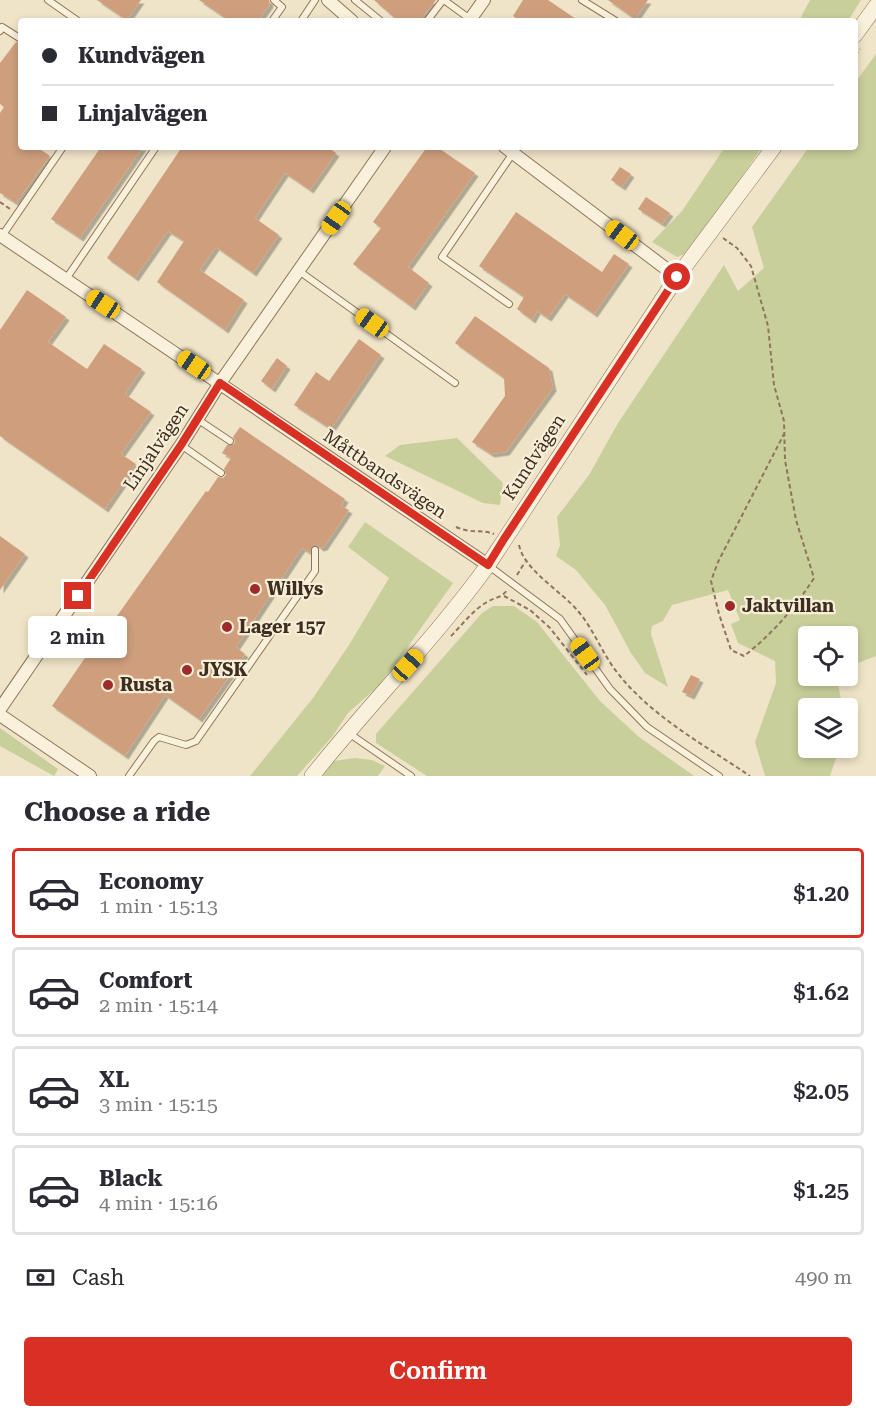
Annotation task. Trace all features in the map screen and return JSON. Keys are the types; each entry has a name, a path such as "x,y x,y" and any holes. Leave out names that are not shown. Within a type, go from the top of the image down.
{"street":[{"path":"328,0 348,18"},
{"path":"471,18 484,0"},
{"path":"858,31 876,6"},
{"name":"Linjalvägen","path":"0,709 181,445 220,383 383,150"},
{"path":"509,150 677,277"},
{"name":"Kundvägen","path":"312,776 347,732 460,605 677,277 772,150"},
{"name":"Måttbandsvägen","path":"1,236 488,565"},
{"path":"0,715 90,776"}],"lane":[{"path":"48,0 74,18"},
{"path":"274,0 282,7 274,18"},
{"path":"303,18 315,0"},
{"path":"348,18 355,0 377,18"},
{"path":"429,18 444,0 467,18"},
{"path":"582,0 611,18"},
{"path":"0,31 2,27 18,37"},
{"path":"1,236 61,150"},
{"path":"66,279 154,150"},
{"path":"509,150 442,257 509,304"},
{"path":"299,271 455,382"},
{"path":"197,419 230,441"},
{"path":"181,445 221,473"},
{"path":"129,776 159,737 186,745 196,741 315,571 315,550"},
{"name":"Måttbandsvägen","path":"488,565 560,619 610,689 647,727 718,776"},
{"path":"347,732 411,776"}],"path":[{"path":"712,229 737,248 751,266 768,326 774,385 784,421 785,460 796,520 814,578 798,602 759,644 744,656 731,650 711,581 718,562 784,435"},
{"path":"451,525 468,533 489,532 518,546 525,562 579,612 603,653 620,677 635,692 658,713 750,776"},
{"path":"518,546 524,537"},
{"path":"512,582 525,562"}],"green space":[{"path":"810,0 861,0 850,18 801,17"},
{"path":"876,54 876,656 858,663 858,626 798,626 798,686 838,686 841,698 798,698 798,758 836,758 830,776 765,776 755,742 776,683 775,661 738,643 731,624 740,620 728,590 672,605 663,621 652,626 651,634 668,687 645,673 631,653 605,605 576,570 556,556 560,545 557,517 589,475 618,423 724,265 738,291 764,268 752,227 807,150 858,150 858,79"},
{"path":"723,150 760,150 700,239 687,253 677,257 652,242 682,211"},
{"path":"457,438 503,483 500,505 483,503 385,456 400,445"},
{"path":"365,522 453,583 382,683 348,713 332,737 297,776 250,776 313,698 349,645 389,578 348,547"},
{"path":"493,606 514,606 537,622 600,701 639,737 694,776 427,776 376,743 376,734 482,613"},
{"path":"0,728 58,769 54,776 0,746"},
{"path":"355,758 372,760 385,766 378,776 322,776 334,761"}],"building":[{"path":"97,0 141,0 128,18 124,18"},
{"path":"199,0 269,0 270,4 260,18 226,18"},
{"path":"374,0 436,0 421,18 395,18"},
{"path":"523,0 548,0 575,18 516,18 513,16"},
{"path":"608,0 648,0 634,18"},
{"path":"16,42 18,43 18,150 41,150 50,156 16,203 0,193 0,113 4,107 0,104 0,63"},
{"path":"99,150 141,150 80,238 51,219"},
{"path":"180,150 332,150 336,153 310,190 285,173 255,218 279,235 253,273 216,247 200,270 244,300 225,330 157,282 184,241 168,231 135,278 107,258"},
{"path":"425,150 441,150 475,173 408,267 429,283 412,307 353,264 381,228 373,222"},
{"path":"620,167 631,174 622,187 611,180"},
{"path":"646,197 670,213 662,224 638,209"},
{"path":"516,212 602,272 614,254 629,264 594,314 565,294 548,318 537,311 532,320 517,309 524,297 479,266"},
{"path":"27,290 66,317 48,342 87,369 104,344 142,369 125,394 151,412 121,454 136,464 105,509 0,436 0,330"},
{"path":"475,316 549,368 553,388 506,452 491,454 472,442 505,396 504,378 455,343"},
{"path":"359,339 381,355 331,429 294,405 316,372 329,381"},
{"path":"277,358 287,366 272,389 261,381"},
{"path":"240,427 345,499 341,506 349,510 324,547 313,545 310,553 302,548 236,647 245,654 199,719 165,695 125,756 52,706 206,491 208,492 218,477 223,478 226,475 224,469 231,458 222,453 227,445 234,444 233,437"},
{"path":"0,536 25,554 0,590"},
{"path":"691,675 700,679 691,696 682,692"}],"place":[{"name":"Willys","path":"255,589"},
{"name":"Jaktvillan","path":"730,606"},
{"name":"Lager 157","path":"227,627"},
{"name":"JYSK","path":"187,670"},
{"name":"Rusta","path":"108,685"}],"route":[{"path":"78,596 181,445 220,383 488,565 677,277"}]}
